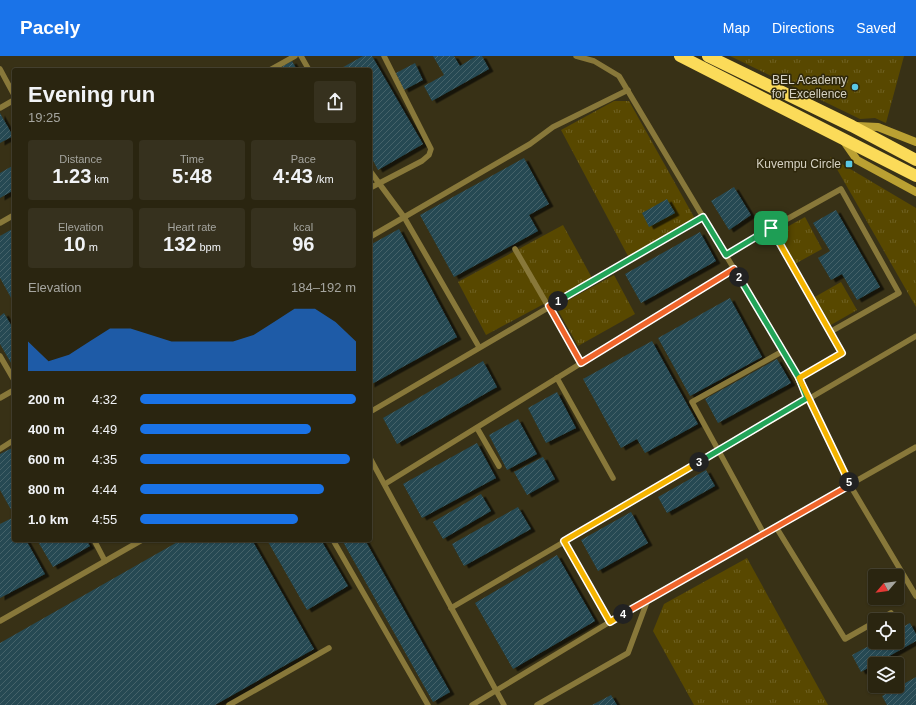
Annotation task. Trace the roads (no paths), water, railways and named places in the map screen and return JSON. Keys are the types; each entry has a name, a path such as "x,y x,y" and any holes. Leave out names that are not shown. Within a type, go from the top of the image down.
{"highway":[{"path":"680,56 840,136 916,176"},
{"path":"708,56 852,126 916,160"}],"street":[{"path":"852,126 878,127 916,142"},
{"path":"840,136 857,160 916,192"}],"lane":[{"path":"274,68 295,56"},
{"path":"301,56 309,68"},
{"path":"372,187 422,161 429,155 431,149 384,56"},
{"path":"576,56 594,61 619,76 628,90 799,378 807,398 850,485 916,596"},
{"path":"0,69 12,91"},
{"path":"372,236 530,144 553,127 628,90"},
{"path":"0,108 12,101"},
{"path":"372,174 404,218 479,347"},
{"path":"726,255 841,189 899,293 830,332"},
{"path":"0,223 12,216"},
{"path":"372,411 703,217"},
{"path":"771,228 842,353 799,378"},
{"path":"515,249 581,363"},
{"path":"385,484 734,269"},
{"path":"451,608 807,398 916,336"},
{"path":"764,534 717,451 692,402 783,351"},
{"path":"0,356 12,377"},
{"path":"557,378 613,478"},
{"path":"0,398 12,392"},
{"path":"477,428 499,466"},
{"path":"0,448 12,441"},
{"path":"472,705 610,622 916,447"},
{"path":"372,461 504,705"},
{"path":"776,527 845,639 868,626"},
{"path":"564,541 610,622"},
{"path":"95,542 105,561"},
{"path":"0,621 138,542"},
{"path":"334,542 428,705"},
{"path":"537,705 628,653 648,600"},
{"path":"229,705 329,648"}],"place":[{"name":"BEL Academy for Excellence","path":"855,87"},
{"name":"Kuvempu Circle","path":"849,164"}]}
